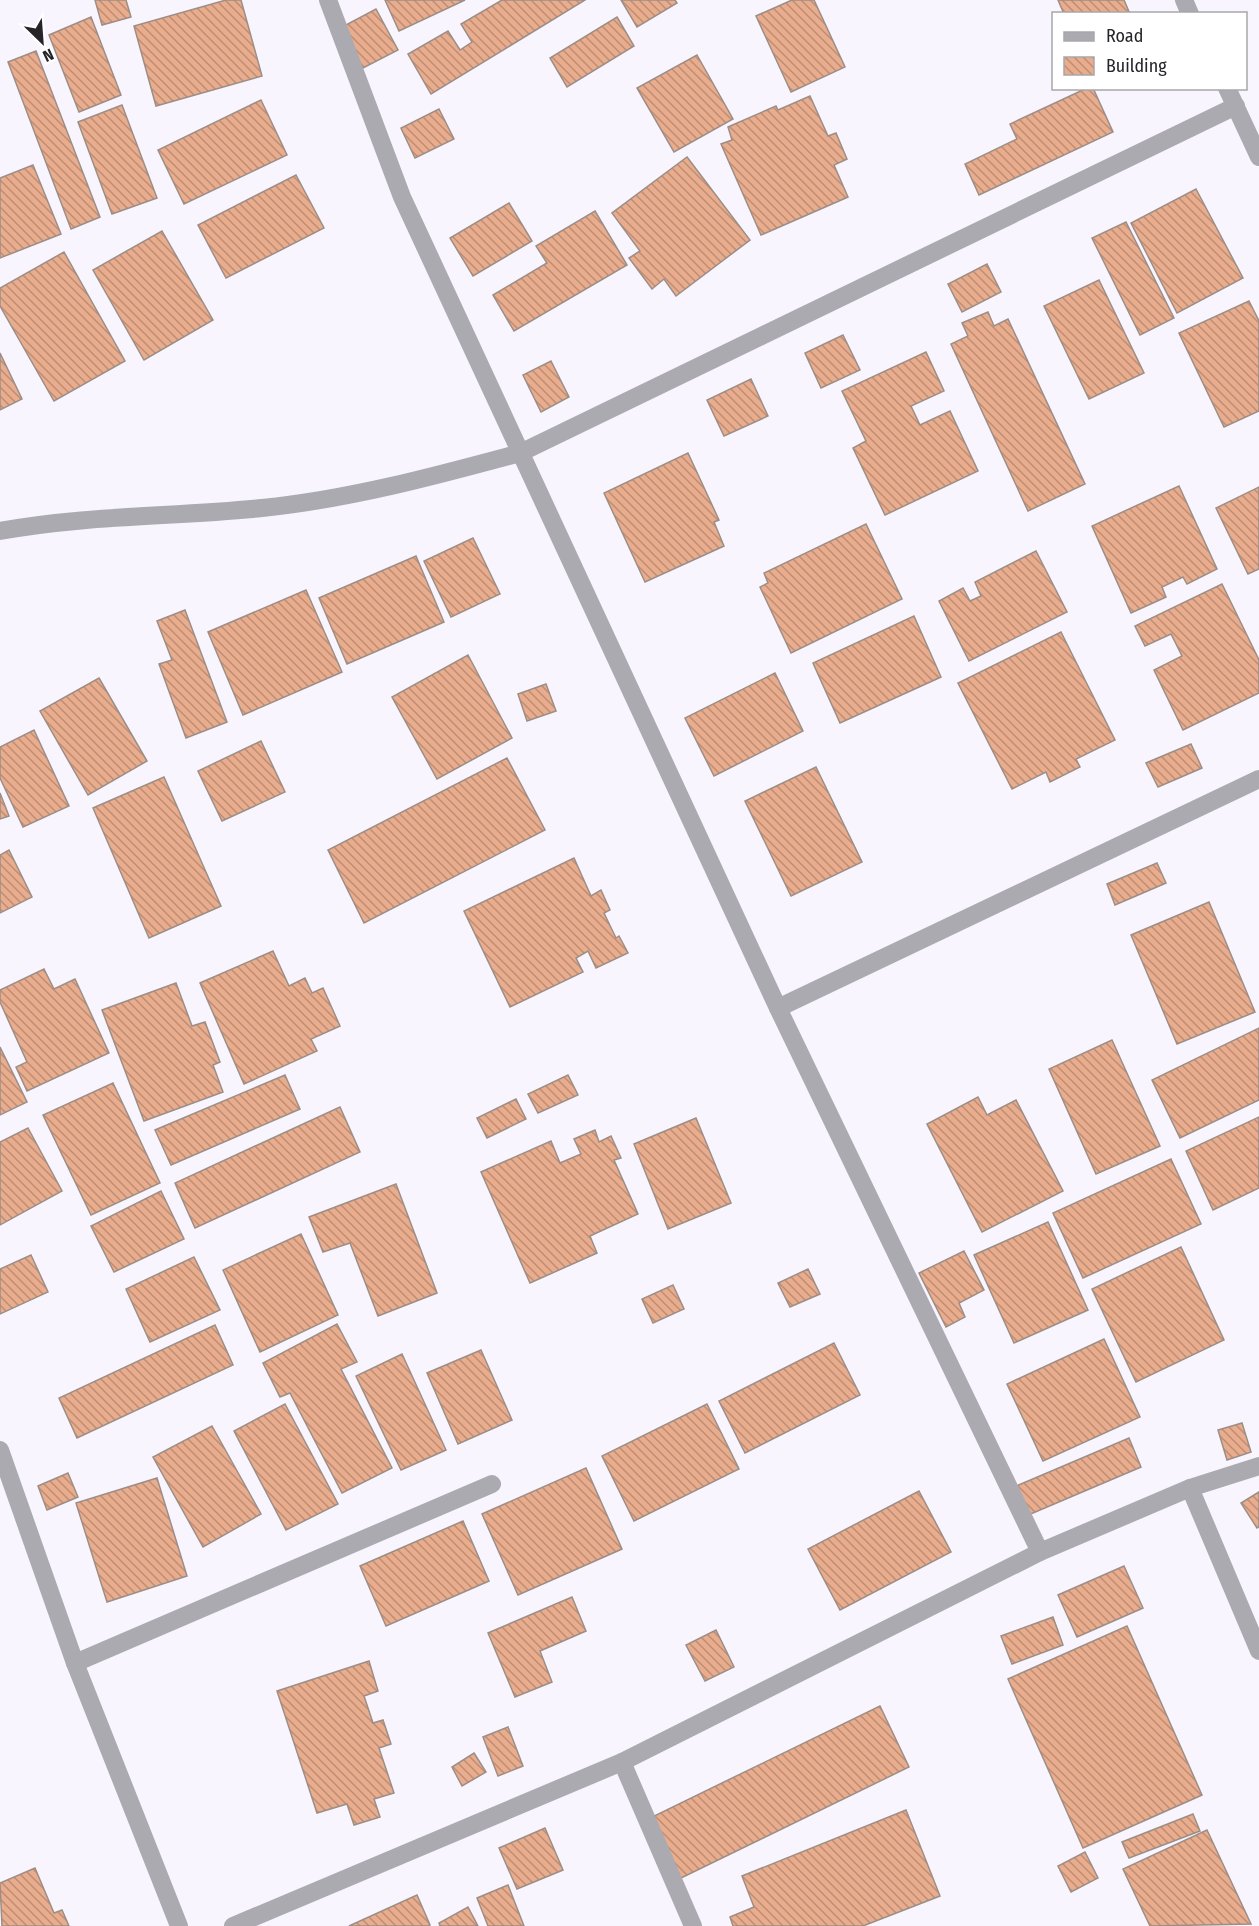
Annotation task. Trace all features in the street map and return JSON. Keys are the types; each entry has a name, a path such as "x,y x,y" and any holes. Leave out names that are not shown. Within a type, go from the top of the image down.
{"street":[{"path":"328,0 402,197 778,1008 1040,1552"},
{"path":"1228,90 1259,157"},
{"path":"0,531 83,520 141,518 274,506 419,481 520,453 1236,106"},
{"path":"778,1008 1259,779"},
{"path":"0,1450 75,1664 179,1926"},
{"path":"233,1926 622,1762 1040,1552 1190,1488 1259,1466"},
{"path":"75,1664 492,1484"},
{"path":"1190,1488 1259,1651"},
{"path":"622,1762 693,1926"}],"building":[{"path":"95,0 126,0 131,17 102,25"},
{"path":"226,0 241,0 262,76 156,106 134,26"},
{"path":"385,0 465,0 399,31"},
{"path":"502,0 585,0 431,94 408,54 448,31 460,50 472,42 461,24"},
{"path":"621,0 675,0 677,3 637,27"},
{"path":"792,0 814,0 845,67 791,92 756,16"},
{"path":"1058,0 1124,0 1129,12 1063,12"},
{"path":"376,9 398,50 363,68 342,27"},
{"path":"91,17 121,95 79,112 49,35"},
{"path":"617,17 634,46 567,87 550,58"},
{"path":"36,51 100,217 71,229 8,62"},
{"path":"697,55 733,119 674,152 637,88"},
{"path":"1083,90 1094,90 1113,132 979,195 965,164 1017,139 1010,124"},
{"path":"810,96 828,136 836,133 847,159 834,165 848,197 761,235 721,144 732,140 728,127 776,106 778,110"},
{"path":"261,100 287,155 184,204 158,150"},
{"path":"122,105 157,198 112,214 78,122"},
{"path":"439,109 454,139 415,158 401,128"},
{"path":"687,157 750,240 676,296 664,279 652,289 629,258 640,251 612,213"},
{"path":"33,165 61,234 0,258 0,178"},
{"path":"296,175 324,228 226,278 198,225"},
{"path":"1196,189 1243,278 1177,313 1131,223"},
{"path":"509,203 532,241 473,276 450,238"},
{"path":"595,211 627,265 514,331 493,295 547,263 536,246"},
{"path":"1126,222 1174,318 1140,335 1092,238"},
{"path":"162,231 213,320 144,360 93,270"},
{"path":"64,252 125,361 54,401 0,306 0,288"},
{"path":"987,264 1001,292 962,312 948,284"},
{"path":"1099,280 1144,373 1089,399 1044,306"},
{"path":"1249,301 1259,321 1259,411 1224,427 1179,333"},
{"path":"988,312 994,326 1008,319 1085,484 1028,511 951,344 968,336 962,323"},
{"path":"843,335 860,370 821,388 805,353"},
{"path":"926,352 944,391 911,406 920,425 950,411 978,471 885,515 853,448 866,441 842,391"},
{"path":"0,353 22,399 0,410"},
{"path":"551,361 569,397 541,412 523,375"},
{"path":"751,379 768,416 724,436 707,400"},
{"path":"688,453 719,520 714,522 724,546 645,582 604,493"},
{"path":"1179,486 1217,569 1187,584 1183,577 1162,587 1166,597 1131,613 1092,526"},
{"path":"1259,487 1259,569 1248,574 1216,508"},
{"path":"866,524 902,599 791,653 760,587 768,583 764,573"},
{"path":"473,538 500,594 451,617 424,561"},
{"path":"1036,551 1067,612 969,661 939,601 963,588 970,601 981,596 975,582"},
{"path":"416,556 444,622 347,664 319,598"},
{"path":"1222,584 1259,660 1259,693 1183,730 1154,670 1182,656 1171,634 1145,646 1135,626"},
{"path":"306,590 342,672 243,715 208,632"},
{"path":"185,610 227,722 186,738 159,664 172,660 157,621"},
{"path":"914,616 941,677 840,723 813,663"},
{"path":"1061,632 1115,740 1076,759 1080,767 1050,782 1046,772 1012,789 958,683"},
{"path":"468,655 512,738 437,779 392,697"},
{"path":"775,673 803,731 714,776 685,718"},
{"path":"99,678 147,761 88,795 40,711"},
{"path":"546,684 556,711 527,721 518,694"},
{"path":"34,730 69,806 23,827 0,778 0,747"},
{"path":"261,741 285,792 222,821 198,771"},
{"path":"1191,744 1202,768 1158,787 1146,763"},
{"path":"507,758 545,830 364,923 328,850"},
{"path":"816,767 862,862 791,896 745,801"},
{"path":"164,777 221,906 149,938 93,808"},
{"path":"0,793 9,816 0,819"},
{"path":"9,850 32,897 0,913 0,855"},
{"path":"574,858 591,896 601,890 610,910 604,913 616,938 619,936 628,953 596,968 588,951 576,958 583,972 510,1007 464,911"},
{"path":"1157,863 1166,883 1115,905 1107,884"},
{"path":"1209,902 1255,1012 1177,1044 1131,935"},
{"path":"273,951 289,986 305,978 312,993 323,988 340,1026 311,1039 317,1051 244,1084 200,983"},
{"path":"44,969 54,989 75,979 109,1053 27,1091 16,1067 27,1062 0,1002 0,990"},
{"path":"176,983 192,1026 205,1022 220,1062 213,1065 223,1092 144,1121 102,1010"},
{"path":"1259,1028 1259,1100 1180,1138 1152,1080"},
{"path":"1112,1040 1160,1146 1096,1174 1049,1069"},
{"path":"0,1047 27,1102 0,1115"},
{"path":"285,1075 300,1109 171,1165 155,1130"},
{"path":"568,1075 578,1095 538,1113 528,1094"},
{"path":"113,1083 160,1183 91,1215 43,1115"},
{"path":"978,1097 987,1115 1016,1100 1063,1191 982,1232 927,1124"},
{"path":"516,1099 526,1119 487,1138 477,1118"},
{"path":"340,1107 360,1152 195,1228 175,1183"},
{"path":"1259,1117 1259,1188 1213,1210 1186,1151"},
{"path":"696,1118 731,1203 668,1229 634,1144"},
{"path":"28,1128 62,1191 0,1225 0,1142"},
{"path":"595,1130 599,1142 611,1136 621,1158 614,1160 638,1214 590,1236 597,1253 530,1283 481,1172 551,1141 560,1163 581,1154 574,1139"},
{"path":"1171,1159 1201,1224 1083,1278 1053,1213"},
{"path":"396,1184 437,1293 378,1316 350,1243 323,1252 309,1217"},
{"path":"161,1191 184,1239 114,1272 91,1226"},
{"path":"1048,1222 1088,1310 1014,1343 974,1255"},
{"path":"301,1234 338,1315 260,1352 223,1270"},
{"path":"1181,1247 1224,1340 1136,1382 1092,1289"},
{"path":"964,1251 984,1290 959,1303 965,1317 946,1327 919,1273"},
{"path":"31,1255 48,1292 0,1314 0,1269"},
{"path":"194,1257 220,1310 150,1342 126,1289"},
{"path":"808,1269 820,1294 790,1307 778,1283"},
{"path":"673,1285 684,1309 653,1323 642,1299"},
{"path":"337,1324 357,1362 341,1369 392,1468 342,1493 290,1393 280,1397 263,1363"},
{"path":"215,1325 233,1365 77,1438 59,1398"},
{"path":"1104,1339 1140,1417 1043,1461 1007,1384"},
{"path":"834,1343 860,1395 745,1453 719,1401"},
{"path":"481,1350 512,1420 458,1444 427,1373"},
{"path":"402,1354 446,1450 401,1470 356,1376"},
{"path":"285,1404 338,1504 286,1530 234,1431"},
{"path":"707,1404 739,1469 634,1521 602,1456"},
{"path":"1242,1423 1251,1452 1227,1460 1218,1430"},
{"path":"212,1426 261,1514 203,1547 153,1457"},
{"path":"1129,1438 1141,1467 1026,1516 1014,1487"},
{"path":"586,1468 622,1549 518,1595 482,1514"},
{"path":"68,1473 78,1497 47,1510 38,1486"},
{"path":"157,1478 187,1576 107,1602 76,1503"},
{"path":"919,1491 951,1552 840,1610 808,1549"},
{"path":"1259,1492 1259,1527 1257,1528 1241,1503"},
{"path":"463,1521 489,1581 386,1626 360,1566"},
{"path":"1124,1566 1143,1608 1077,1637 1058,1595"},
{"path":"572,1597 586,1631 540,1651 552,1682 515,1697 488,1633"},
{"path":"1053,1617 1063,1645 1012,1664 1001,1636"},
{"path":"1127,1626 1202,1795 1083,1848 1008,1679"},
{"path":"716,1630 734,1667 705,1681 686,1645"},
{"path":"369,1661 378,1691 364,1696 373,1723 383,1720 391,1744 379,1748 394,1793 374,1799 380,1817 354,1825 347,1804 317,1813 277,1691"},
{"path":"880,1706 909,1767 677,1880 648,1819"},
{"path":"508,1727 523,1766 498,1776 483,1737"},
{"path":"474,1753 486,1772 462,1786 452,1767"},
{"path":"906,1810 940,1896 863,1926 733,1926 730,1917 754,1907 742,1876"},
{"path":"1193,1814 1200,1831 1129,1858 1122,1842"},
{"path":"545,1828 563,1870 517,1889 499,1848"},
{"path":"1207,1830 1251,1924 1150,1926 1123,1869"},
{"path":"1085,1852 1098,1878 1071,1892 1058,1866"},
{"path":"35,1868 54,1913 62,1910 69,1926 2,1926 0,1883"},
{"path":"508,1885 524,1926 488,1926 477,1898"},
{"path":"417,1895 430,1925 428,1926 349,1926"},
{"path":"468,1907 478,1926 440,1926 439,1923"}]}
